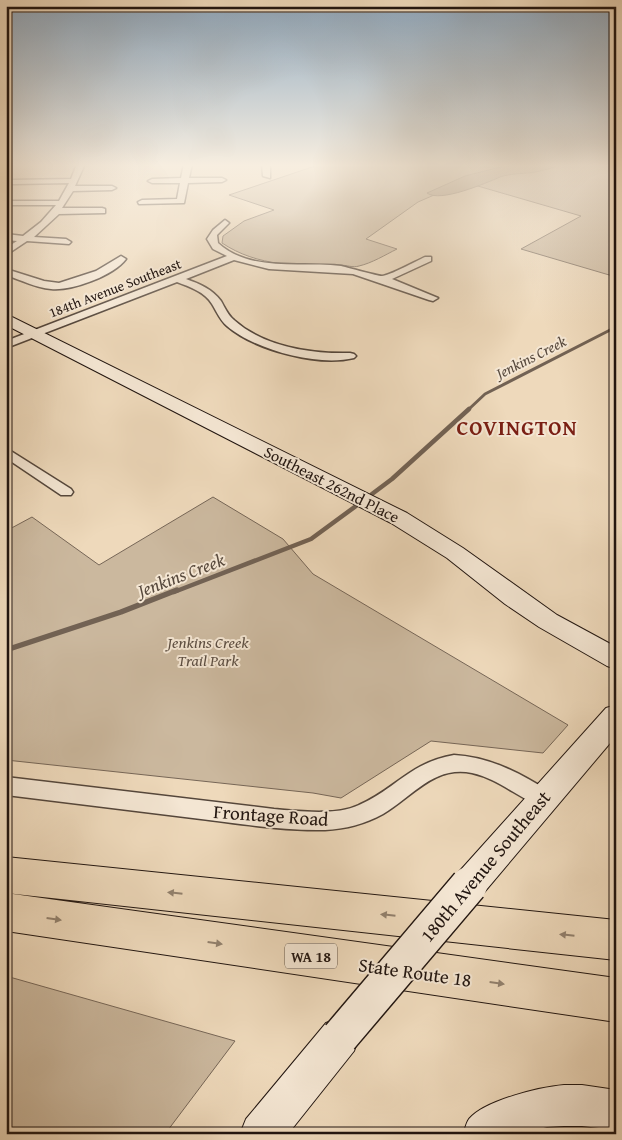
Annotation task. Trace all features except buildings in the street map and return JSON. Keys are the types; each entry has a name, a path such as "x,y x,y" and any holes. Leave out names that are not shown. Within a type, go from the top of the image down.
{"highway":[{"path":"6,875 616,940"},
{"name":"State Route 18","path":"6,912 616,1000"}],"street":[{"path":"6,252 25,239 49,217"},
{"path":"225,223 214,234 212,242 216,247 234,257 280,268 345,270 382,280 433,298"},
{"path":"6,238 66,242"},
{"name":"184th Avenue Southeast","path":"6,345 234,257"},
{"path":"6,272 48,285 60,286 110,269 121,259"},
{"path":"382,280 428,259"},
{"path":"177,279 204,291 216,302 228,321 246,333 273,346 308,356 350,356"},
{"name":"Southeast 262nd Place","path":"6,319 399,518 455,553 514,598 548,621 616,659"},
{"path":"6,452 66,492"},
{"name":"180th Avenue Southeast","path":"261,1134 340,1037 469,885 616,716"},
{"name":"Frontage Road","path":"6,786 252,816 322,821 345,819 365,813 383,804 424,772 445,764 474,764 514,780 543,798"},
{"path":"484,1134 516,1114 555,1105 592,1105 616,1110"}],"green space":[{"path":"254,217 397,217 366,239 397,249 374,261 352,267 340,265 294,265 264,261 236,251 222,243 223,236 244,221"},
{"path":"579,217 616,217 616,277 521,249"},
{"name":"Jenkins Creek Trail Park","path":"213,497 283,539 313,574 568,725 543,753 431,741 341,798 313,793 6,760 6,531 32,517 99,565"},
{"path":"6,976 235,1041 165,1134 6,1134"}],"waterway":[{"name":"Jenkins Creek","path":"468,410 485,394 616,327"},
{"name":"Jenkins Creek","path":"372,494 392,479 469,409"},
{"name":"Jenkins Creek","path":"174,592 311,539 356,506"},
{"name":"Jenkins Creek","path":"6,650 121,612 177,590"}],"district":[{"name":"COVINGTON","path":"517,427"}]}
